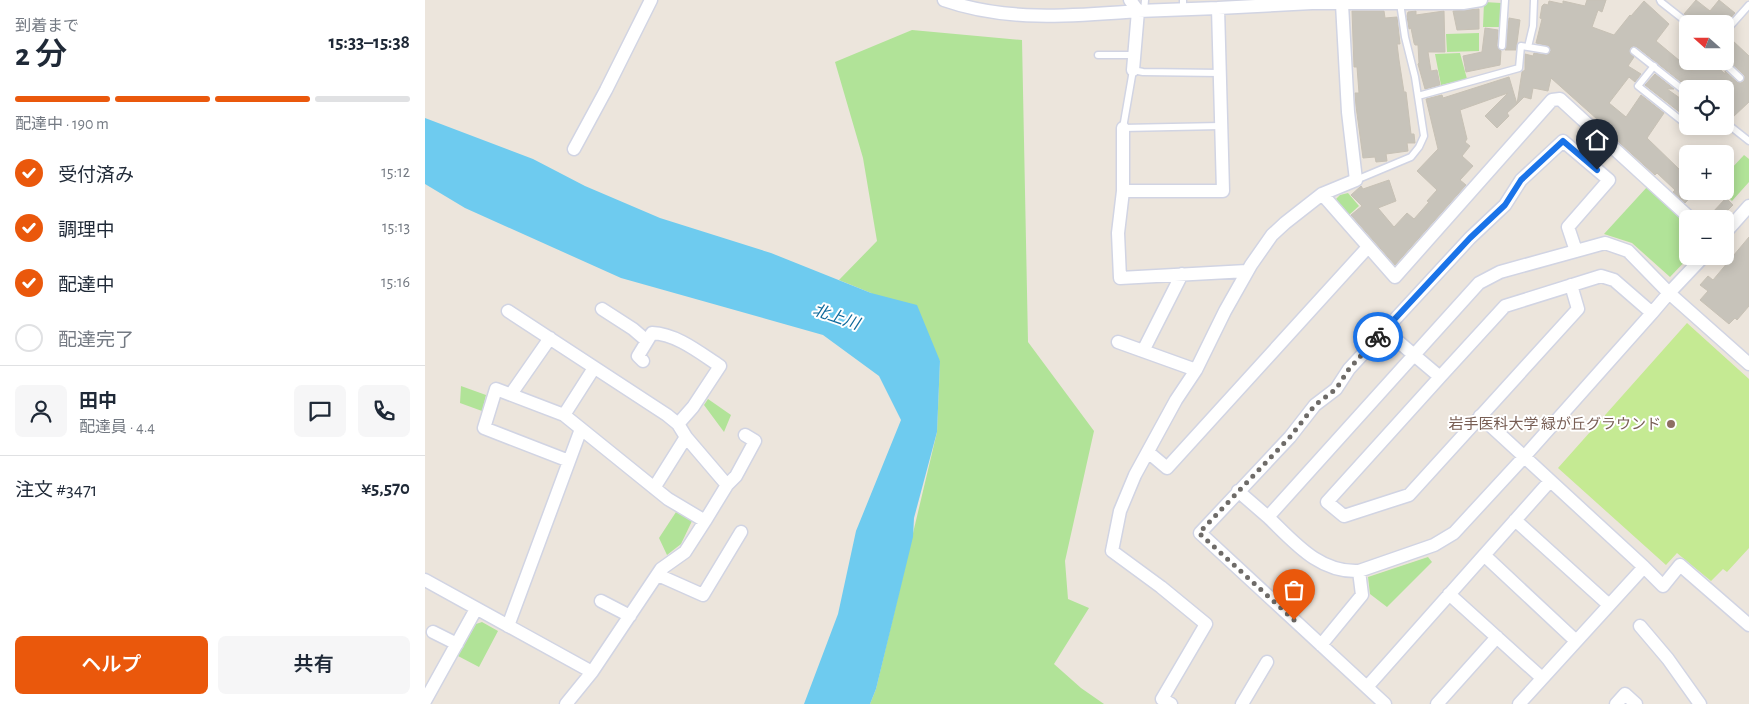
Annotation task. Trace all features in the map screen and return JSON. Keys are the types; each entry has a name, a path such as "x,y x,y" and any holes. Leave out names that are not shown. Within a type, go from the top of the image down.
{"street":[{"path":"573,149 606,90 651,0"},
{"path":"944,0 972,9 1006,14 1074,16 1142,7 1183,5 1218,8 1422,2 1463,3 1481,0"},
{"path":"1130,0 1142,7"},
{"path":"1171,704 1162,699 1206,624 1161,587 1112,551 1119,511 1135,475 1176,400 1197,370 1225,311 1247,271 1272,235 1322,194 1356,180 1348,112 1343,4"},
{"path":"1133,70 1142,7"},
{"path":"1123,191 1223,190 1218,8"},
{"path":"1322,194 1395,277 1552,100 1560,99 1681,210"},
{"path":"1123,128 1123,191 1118,233 1121,278 1247,271"},
{"path":"1385,704 1199,533 1290,437 1315,405 1336,389 1349,369 1470,238 1505,205 1521,180 1563,141 1609,180 1569,227 1575,251"},
{"path":"1734,223 1749,206"},
{"path":"1268,517 1479,283 1500,272 1605,243 1628,251 1669,294 1749,364"},
{"path":"1148,452 1167,468 1368,247"},
{"path":"1238,491 1307,555 1325,566 1346,572 1359,571 1434,545 1454,533 1696,265"},
{"path":"1143,351 1182,274"},
{"path":"1571,285 1578,309 1409,495 1344,516 1327,502 1505,306 1571,285 1601,276 1614,280 1652,313"},
{"path":"602,309 633,329 647,341"},
{"path":"508,311 667,415 678,424 686,437 727,485"},
{"path":"1385,330 1440,377"},
{"path":"643,361 638,356 652,333 661,333 686,344 720,366 693,406 678,424"},
{"path":"511,394 550,338"},
{"path":"1119,342 1197,370"},
{"path":"564,415 594,368"},
{"path":"569,461 483,428 491,388 564,415 668,499 705,520"},
{"path":"1480,416 1663,586 1680,565 1749,625"},
{"path":"508,626 581,429"},
{"path":"566,704 592,672 661,569 685,552 727,485 735,476 755,441 745,435"},
{"path":"654,488 686,437"},
{"path":"1367,687 1550,481"},
{"path":"1515,520 1609,605"},
{"path":"658,575 703,595 741,532"},
{"path":"1484,556 1576,641"},
{"path":"1519,704 1644,567"},
{"path":"1321,645 1362,595 1359,571"},
{"path":"425,582 592,672"},
{"path":"1449,594 1542,678"},
{"path":"601,601 630,616"},
{"path":"425,701 476,609"},
{"path":"1640,626 1700,704"},
{"path":"433,632 457,644"},
{"path":"1437,704 1497,637"},
{"path":"1242,704 1267,662"},
{"path":"1616,704 1625,694 1635,704"}],"lane":[{"path":"1502,46 1505,0"},
{"path":"1528,47 1533,26 1534,0"},
{"path":"1661,0 1679,16"},
{"path":"1356,180 1411,157 1419,147 1424,136 1400,3"},
{"path":"1734,22 1749,5"},
{"path":"1418,96 1519,68 1521,46 1547,50"},
{"path":"1634,51 1679,87"},
{"path":"1098,55 1129,55 1134,53"},
{"path":"1653,66 1638,86 1679,119"},
{"path":"1220,72 1143,72 1133,70 1123,128 1221,126"},
{"path":"1732,70 1740,78"},
{"path":"1734,129 1749,141"}],"green space":[{"path":"1484,2 1501,3 1500,27 1483,27"},
{"path":"912,30 1022,40 1028,342 1094,431 1065,561 1068,599 1089,608 1054,664 1081,688 1104,704 870,704 876,689 937,432 940,361 871,293 839,280 877,241 863,158 835,62"},
{"path":"1479,33 1479,51 1447,52 1446,34"},
{"path":"1460,53 1467,79 1441,85 1435,54"},
{"path":"1744,155 1749,159 1749,182 1734,199 1734,166"},
{"path":"1647,187 1679,215 1679,265 1681,265 1670,277 1632,243 1604,234"},
{"path":"1348,193 1359,206 1349,215 1336,199 1340,195"},
{"name":"岩手医科大学 緑が丘グラウンド","path":"1687,323 1749,379 1749,548 1727,572 1723,569 1711,581 1677,553 1666,565 1558,468"},
{"path":"461,386 486,395 482,411 460,403"},
{"path":"708,399 731,415 724,432 704,405"},
{"path":"676,512 692,521 681,544 667,555 659,538"},
{"path":"1428,557 1432,562 1387,607 1370,594 1368,577"},
{"path":"482,622 498,631 479,667 458,656 476,624"}],"water":[{"name":"北上川","path":"425,118 533,159 585,186 660,218 771,253 871,293 917,305 940,361 937,432 914,518 913,537 876,689 870,704 804,704 838,614 856,531 901,420 879,376 823,335 621,278 465,208 425,184"}],"building":[{"path":"1587,0 1606,0 1602,12 1598,10 1592,27 1614,35 1644,1 1669,24 1656,41 1679,60 1679,70 1721,70 1741,83 1744,81 1745,76 1734,66 1734,42 1749,56 1749,102 1734,116 1734,80 1679,80 1637,47 1633,46 1630,48 1630,53 1634,57 1628,66 1641,74 1635,82 1629,77 1609,103 1626,117 1641,95 1664,113 1647,138 1679,169 1679,198 1673,192 1675,190 1657,173 1655,175 1609,133 1607,128 1551,78 1548,91 1533,88 1531,99 1524,97 1517,104 1522,72 1525,70 1525,54 1533,56 1534,53 1547,55 1551,51 1549,46 1536,43 1542,19 1540,18 1542,6 1544,4 1548,5 1549,1 1563,4 1563,1 1585,6"},
{"path":"1696,0 1710,11 1719,0 1735,13 1733,15 1684,14"},
{"path":"1479,9 1479,29 1457,30 1453,11"},
{"path":"1352,11 1384,11 1385,18 1397,17 1400,44 1397,44 1399,60 1404,92 1406,92 1411,134 1414,134 1415,143 1407,143 1408,151 1386,154 1387,161 1376,162 1375,157 1363,158 1355,93 1359,93 1357,67 1354,67"},
{"path":"1416,11 1416,15 1444,11 1445,52 1428,52 1431,71 1437,70 1440,85 1425,89 1418,64 1418,45 1414,43 1407,16 1408,12"},
{"path":"1509,18 1520,20 1516,50 1505,50"},
{"path":"1485,28 1498,30 1497,46 1501,51 1500,65 1466,72 1463,56 1482,52"},
{"path":"1655,74 1674,89 1667,89 1679,97 1679,112 1645,85"},
{"path":"1509,77 1517,104 1507,113 1509,116 1497,128 1485,116 1508,93 1460,110 1467,139 1465,142 1470,146 1462,156 1473,166 1460,180 1466,185 1395,265 1351,215 1362,206 1351,195 1361,186 1363,189 1389,180 1396,201 1378,208 1394,227 1407,213 1414,219 1437,190 1417,171 1438,149 1426,99 1442,95 1443,98"},
{"path":"1724,200 1728,200 1733,205 1728,210 1715,210"},
{"path":"1749,237 1749,306 1737,320 1735,318 1729,324 1700,300 1708,291 1700,285 1708,276 1713,280 1726,265 1734,265 1734,255"}],"way so far":[{"path":"1294,620 1199,533 1290,437 1315,405 1336,389 1349,369 1378,337"}],"place":[{"name":"岩手医科大学 緑が丘グラウンド","path":"1671,424"}],"route":[{"path":"1378,337 1470,238 1505,205 1521,180 1563,141 1597,170"}]}
